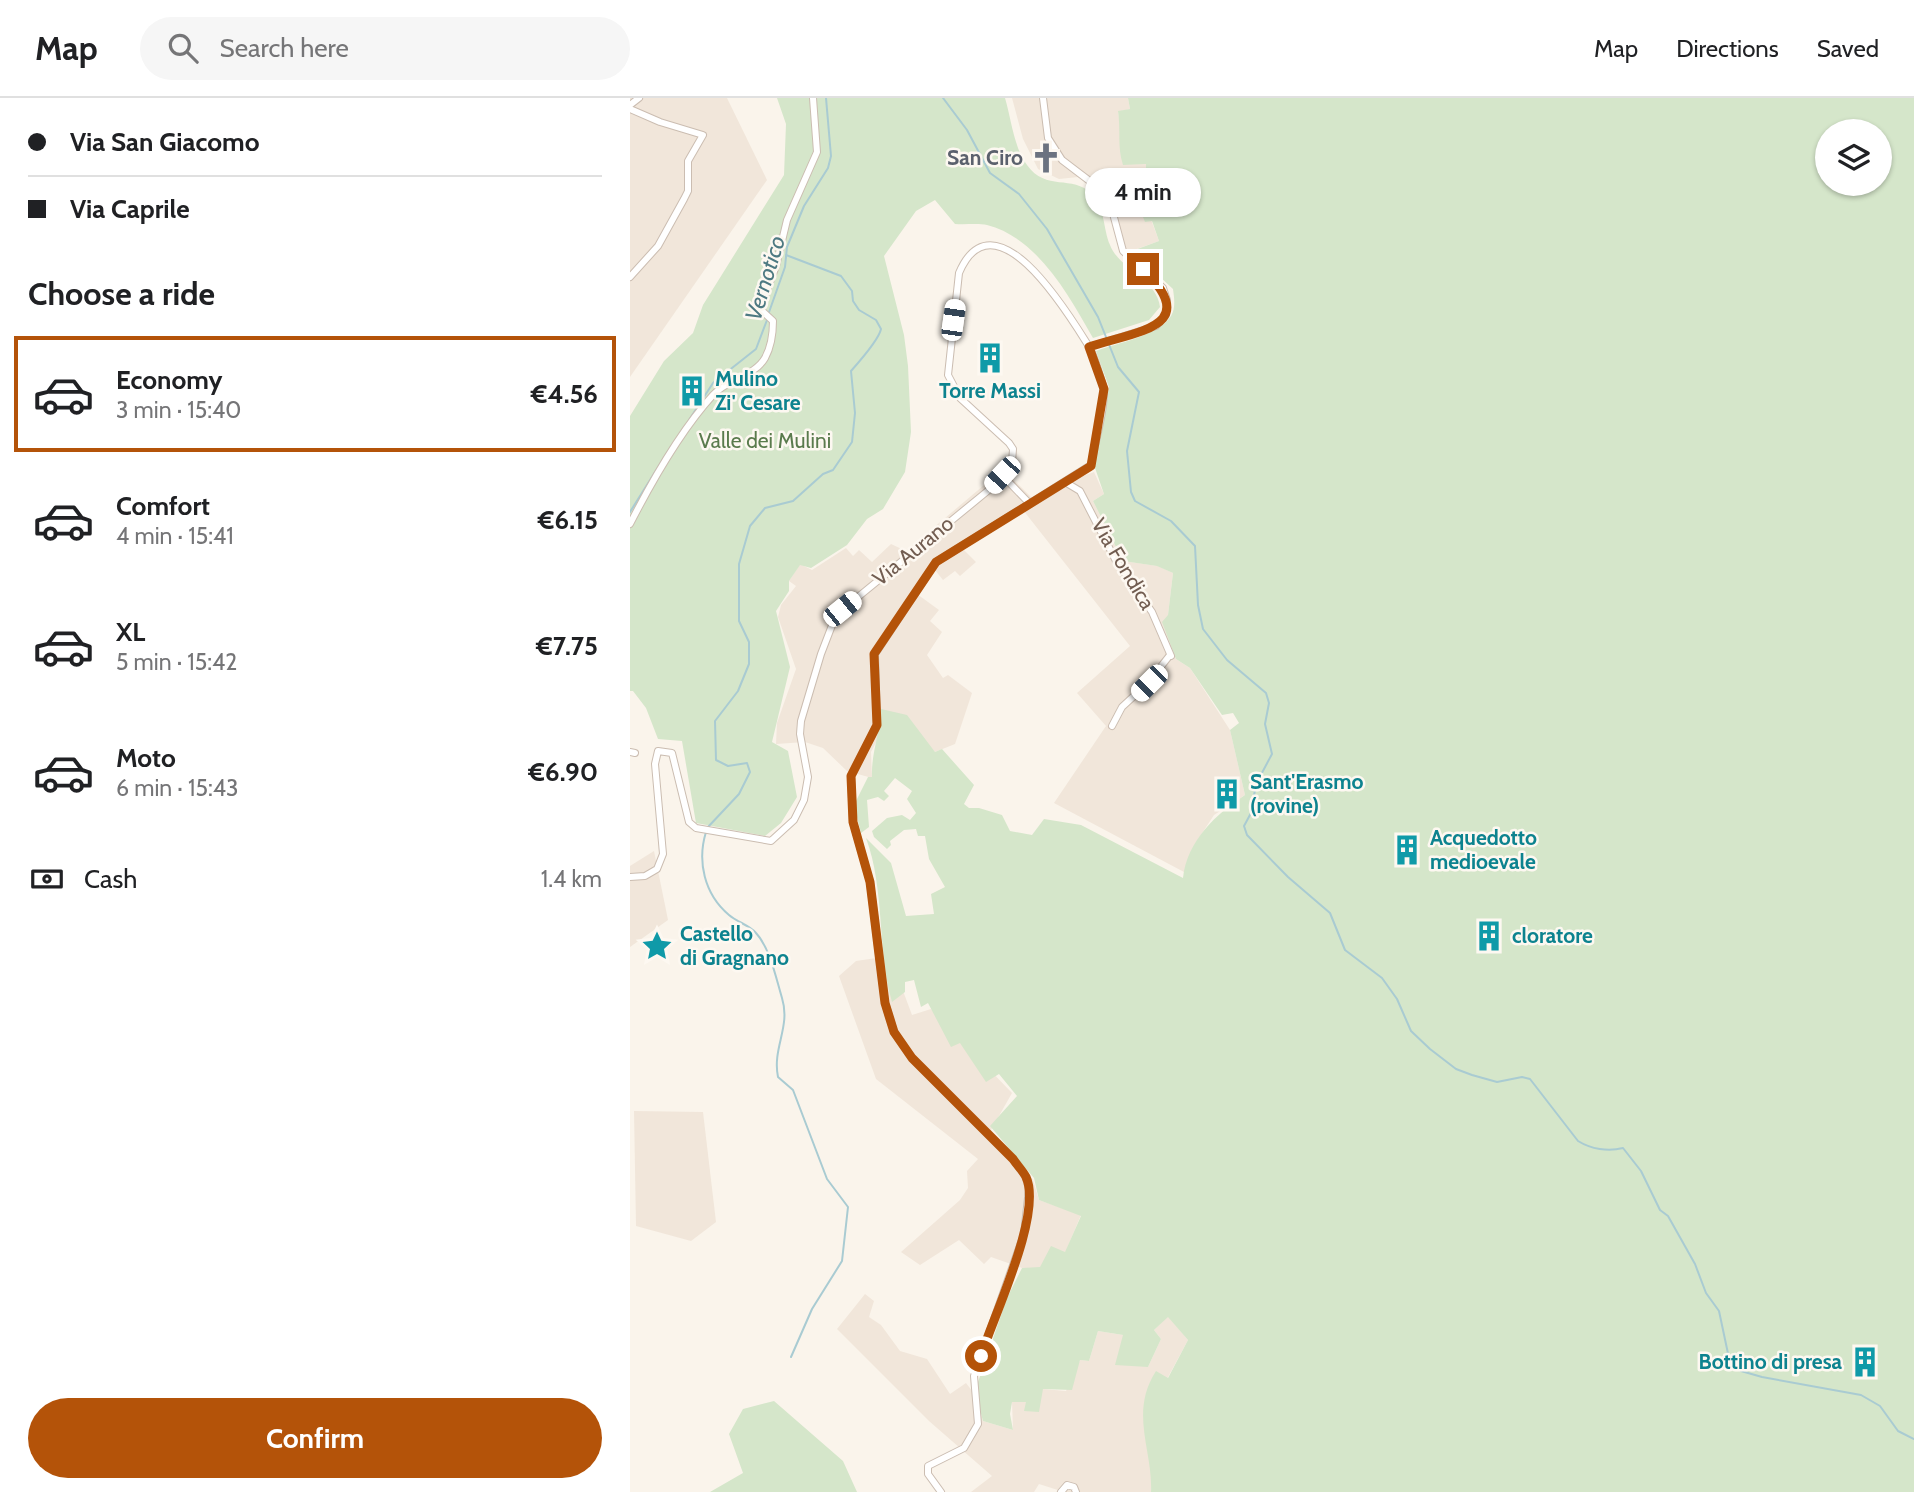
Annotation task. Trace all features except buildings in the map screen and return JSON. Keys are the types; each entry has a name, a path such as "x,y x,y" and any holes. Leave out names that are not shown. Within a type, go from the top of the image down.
{"street":[{"path":"630,277 658,246 684,199 688,191 688,161 703,135 630,107 639,98"},
{"path":"630,524 662,467 712,395 764,361 770,344 769,317 761,306 776,266 787,220 817,152 813,98"},
{"path":"1043,98 1048,138 1062,160 1108,195 1123,251 1163,288 1167,300 1166,315 1162,321 1089,347"},
{"path":"941,1492 928,1474 928,1466 964,1448 978,1424 974,1377 1024,1234 1028,1189 1026,1177 1013,1159 912,1058 894,1032 885,1003 872,890 853,822 849,792 854,767 877,725 876,649 936,562 1030,504 1091,466 1104,389 1089,347 1058,298 1022,258 996,247 978,249 964,262 959,273 948,375 960,398 1013,449 1012,462 1002,475 1030,504"},
{"name":"Via Aurano","path":"630,877 645,876 657,869 663,854 655,764 658,751 672,753 689,822 696,828 759,839 776,838 801,810 808,777 800,734 801,721 836,615 1002,475"},
{"name":"Via Fondica","path":"1065,482 1080,491 1116,561 1152,612 1171,656 1149,683 1122,707 1112,726"},
{"path":"1061,1492 1067,1485 1074,1487 1076,1492"}],"shaded area":[{"path":"630,98 727,98 767,180 630,377"},
{"path":"1012,98 1128,98 1130,109 1118,112 1122,137 1146,164 1146,191 1140,190 1159,241 1123,254 1103,193 1078,177 1059,179 1038,169 1023,139"},
{"path":"1003,469 1036,502 1075,479 1094,472 1104,494 1093,501 1123,561 1158,566 1173,573 1168,615 1176,659 1190,668 1230,730 1245,795 1214,815 1197,841 1184,872 1054,803 1106,726 1077,693 1130,646 1023,510 963,549 976,562 960,576 955,571 943,580 935,570 917,594 939,610 930,621 942,632 927,655 943,678 948,675 972,693 955,744 935,752 881,709 880,735 871,752 872,778 847,771 823,748 805,742 776,744 777,723 796,669 778,617 781,605 796,586 789,581 800,564 812,570 846,548 853,556 859,550 872,562 891,544 906,551"},
{"path":"654,851 668,920 630,947 630,866"},
{"path":"890,956 912,1015 931,1009 1012,1093 991,1130 1033,1180 1039,1200 1081,1215 1065,1253 1040,1268 1022,1268 991,1257 984,1264 959,1240 920,1265 901,1252 960,1200 968,1188 967,1171 978,1159 876,1079 839,976 856,961"},
{"path":"634,1111 703,1112 716,1222 691,1241 636,1226"},
{"path":"865,1294 874,1301 869,1317 881,1325 900,1351 927,1359 950,1394 966,1383 976,1396 983,1421 1013,1430 1012,1402 1027,1402 1043,1389 1066,1391 1080,1360 1089,1361 1098,1331 1123,1335 1148,1367 1161,1339 1154,1330 1168,1316 1188,1340 1167,1379 1151,1492 1064,1492 1039,1484 1034,1492 971,1492 992,1476 929,1421 837,1329"}],"green space":[{"name":"Valle dei Mulini","path":"777,98 1005,98 1016,142 1027,165 1042,178 1076,185 1092,194 1102,212 1110,245 1121,261 1152,289 1160,307 1149,320 1093,338 1062,287 1037,255 1022,242 987,225 955,224 935,200 916,211 884,256 904,335 908,366 911,432 905,472 883,509 867,519 847,545 811,568 800,565 789,581 789,591 776,611 790,667 772,742 788,751 797,797 781,823 765,836 696,823 682,741 658,739 646,708 633,691 630,691 630,416 664,361 693,333 703,305 784,175 786,124"},
{"path":"1128,98 1914,98 1914,1492 1151,1492 1144,1432 1144,1402 1156,1371 1168,1378 1188,1340 1168,1317 1154,1330 1161,1339 1148,1367 1115,1365 1123,1335 1098,1331 1089,1361 1080,1360 1072,1390 1043,1389 1039,1412 1024,1411 1026,1402 1012,1402 1010,1414 1013,1430 983,1421 976,1396 978,1382 1007,1298 1022,1268 1040,1267 1051,1246 1065,1252 1081,1216 1039,1200 1034,1178 990,1126 1017,1096 999,1074 986,1082 960,1043 951,1047 928,1003 921,1007 914,980 905,982 905,992 892,1002 884,961 876,878 866,838 891,863 906,916 934,914 931,894 945,887 929,859 925,836 918,836 916,829 904,830 890,841 891,845 887,849 874,837 872,831 887,818 902,815 910,820 916,813 907,799 912,791 895,778 884,791 889,796 884,801 878,797 867,800 869,827 861,833 854,805 868,777 872,777 881,709 907,715 935,752 942,749 974,785 964,804 969,808 1002,815 1010,831 1032,835 1044,819 1081,825 1183,878 1190,852 1197,840 1214,820 1245,795 1230,730 1239,723 1233,713 1222,715 1190,668 1176,659 1162,622 1168,615 1173,573 1157,566 1123,561 1093,501 1104,494 1094,465 1109,387 1096,351 1157,329 1171,316 1174,306 1173,289 1132,251 1159,241 1152,221 1145,222 1139,207 1139,190 1146,191 1146,164 1123,165 1118,111 1130,109"},
{"path":"774,1401 843,1461 857,1492 710,1492 743,1473 729,1434 743,1409"}],"waterway":[{"name":"Vernotico","path":"768,315 785,267 787,247 804,206 828,168 831,156 826,98"},
{"path":"943,98 967,130 990,173 1019,194 1047,229 1098,317 1118,367 1139,392 1127,451 1131,492 1135,501 1171,521 1195,546 1198,605 1203,629 1227,660 1266,693 1269,703 1265,724 1272,754 1256,784 1251,813 1244,826 1247,835 1288,877 1330,913 1345,950 1382,978 1397,999 1411,1031 1430,1049 1456,1069 1472,1075 1497,1082 1522,1077 1530,1079 1578,1141 1600,1149 1623,1148 1641,1171 1660,1210 1668,1216 1695,1264 1706,1293 1719,1311 1730,1363 1741,1371 1762,1377 1861,1395 1880,1406 1898,1431 1914,1439"},
{"path":"708,827 739,794 750,772 747,763 728,766 716,760 715,721 738,691 749,664 749,642 739,621 739,564 750,526 765,508 793,501 823,474 833,470 852,442 855,413 851,371 873,344 881,329 876,320 859,310 853,301 852,291 841,276 786,255"},
{"name":"Vernotico","path":"689,420 713,383 756,349 767,320"},
{"name":"Vernotico","path":"630,512 672,445"},
{"path":"706,832 702,854 708,887 720,907 753,930 761,939 775,973 784,1009 777,1057 778,1077 793,1090 827,1179 848,1207 842,1261 812,1309 791,1357"}],"place":[{"name":"San Ciro","path":"1046,158"},
{"name":"Torre Massi","path":"990,358"},
{"name":"Mulino Zi' Cesare","path":"692,391"},
{"name":"Sant'Erasmo (rovine)","path":"1227,794"},
{"name":"Acquedotto medioevale","path":"1407,850"},
{"name":"cloratore","path":"1489,936"},
{"name":"Castello di Gragnano","path":"657,946"},
{"name":"Bottino di presa","path":"1865,1362"}],"route":[{"path":"981,1356 1024,1234 1028,1189 1026,1177 1013,1159 912,1058 894,1032 885,1003 870,882 853,822 849,792 851,776 877,725 874,654 936,562 1091,466 1104,389 1089,347 1156,326 1166,315 1168,307 1163,288 1143,269"}]}
